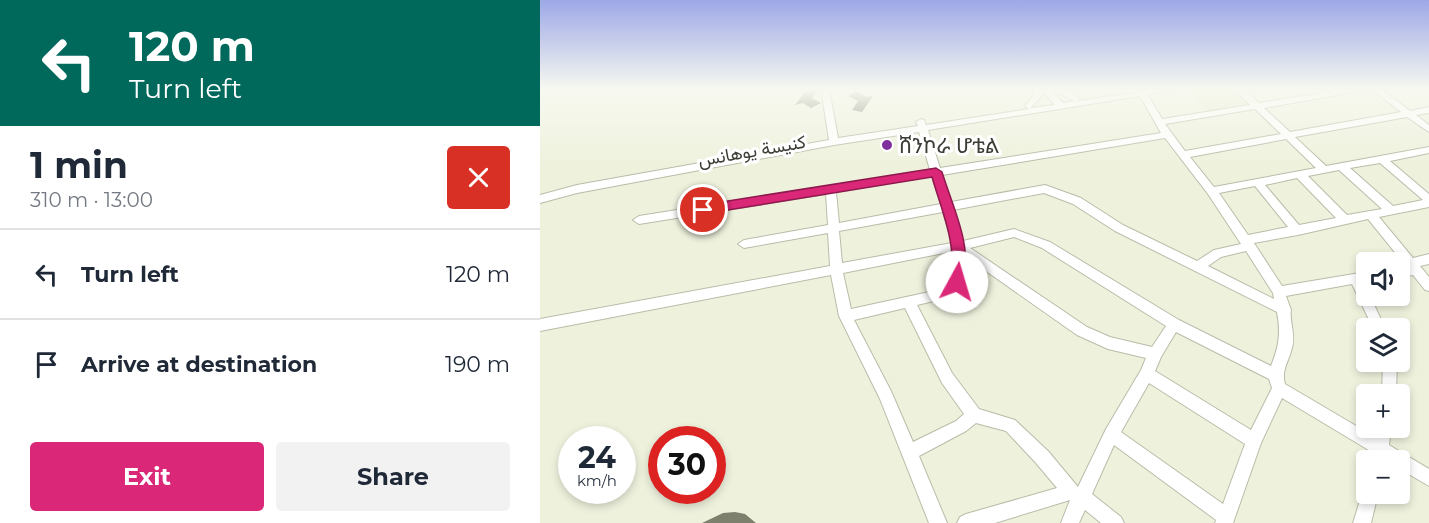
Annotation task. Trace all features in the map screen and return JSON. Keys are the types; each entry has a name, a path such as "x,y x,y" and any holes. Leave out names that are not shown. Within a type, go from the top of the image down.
{"street":[{"path":"829,113 833,140"},
{"path":"540,199 577,189 833,140 987,113"},
{"path":"922,125 999,113"},
{"path":"1111,434 1225,520 1277,382 1286,346 1285,310 1279,292 1212,191 1167,135 1156,113"},
{"path":"1160,122 1212,113"},
{"path":"1265,113 1323,169"},
{"path":"1183,155 1411,113"},
{"path":"1408,114 1429,129"},
{"path":"846,316 947,292 957,282 961,262 959,246 922,125"},
{"path":"639,220 1167,135"},
{"name":"كنيسة يوهانس","path":"540,192 579,182 833,140"},
{"path":"1212,191 1429,150"},
{"path":"1382,159 1429,202"},
{"path":"1341,166 1391,211"},
{"path":"1299,174 1345,220"},
{"path":"1257,182 1298,231"},
{"path":"831,189 836,269 846,316 886,396 938,523"},
{"path":"744,244 1045,189 1077,201 1119,228 1285,310"},
{"path":"1197,268 1218,253 1248,243 1429,202"},
{"path":"1372,216 1422,276 1429,259"},
{"path":"540,325 959,246 1014,233 1046,245 1174,324 1277,382 1374,450"},
{"path":"959,246 1083,331 1108,344 1155,354"},
{"path":"1279,292 1356,279"},
{"path":"909,302 947,378 974,415 1010,425 1077,495 1115,523"},
{"path":"1070,523 1077,495 1174,324"},
{"path":"1147,374 1254,441"},
{"path":"910,452 962,426 974,415"},
{"path":"1410,469 1429,478"},
{"path":"966,523 1077,495"},
{"path":"1362,523 1367,504"}],"building":[{"path":"723,513 745,514 756,523 702,523"}],"place":[{"name":"ሸንኮራ ሆቴል","path":"887,145"}],"route":[{"path":"703,210 936,172 959,246 961,262 957,282"}]}
